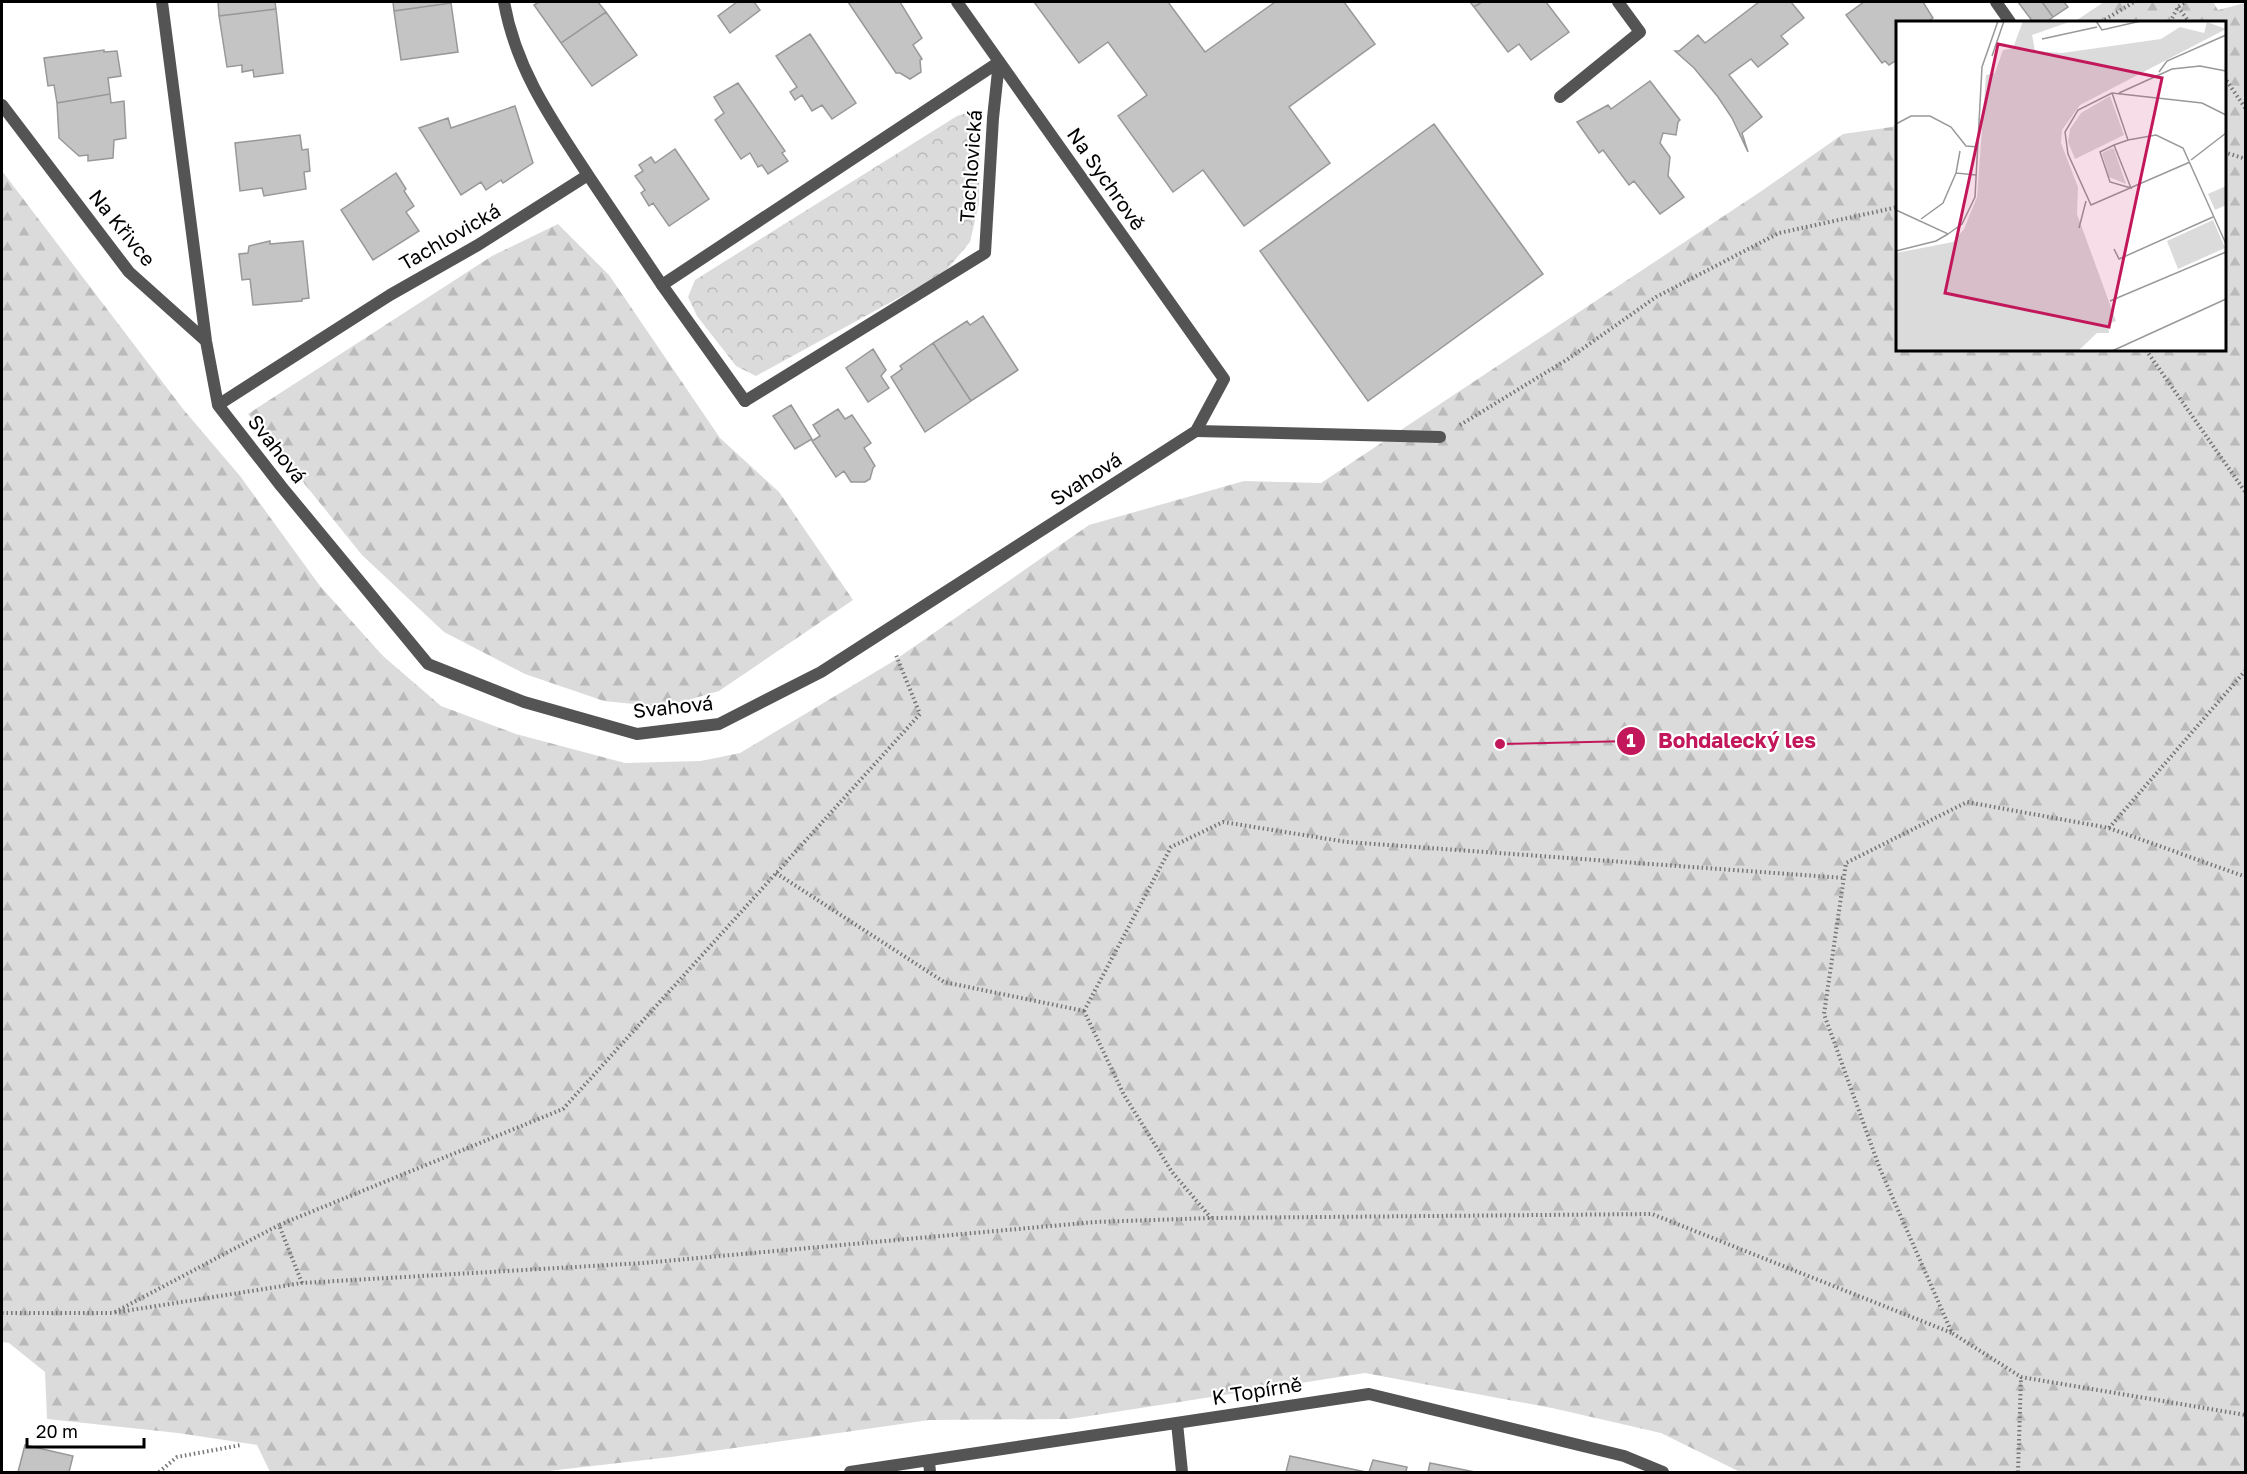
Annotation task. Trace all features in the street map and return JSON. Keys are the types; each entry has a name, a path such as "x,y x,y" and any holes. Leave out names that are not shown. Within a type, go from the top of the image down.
{"street":[{"path":"162,2 206,341 218,405"},
{"path":"504,2 510,31 542,104 588,174"},
{"name":"Na Sychrově","path":"957,2 1224,379"},
{"path":"1560,97 1640,32 1618,2"},
{"path":"1995,2 2009,21"},
{"name":"Tachlovická","path":"662,285 999,62"},
{"name":"Tachlovická","path":"218,405 390,295 478,245 588,174 662,285 745,401 985,253 993,118 999,62"},
{"name":"Na Křivce","path":"2,105 129,272 206,341"},
{"name":"Svahová","path":"218,405 281,486 428,664 524,702 637,734 719,724 821,672 1196,431 1224,379"},
{"path":"1196,431 1440,437"},
{"name":"K Topírně","path":"850,1473 929,1467 1177,1423 1369,1394 1624,1456 1663,1473"},
{"path":"1177,1423 1182,1473"}],"path":[{"path":"2103,21 2134,2"},
{"path":"2171,21 2178,7 2185,2"},
{"path":"2178,7 2187,21"},
{"path":"2226,80 2246,109"},
{"path":"2226,153 2246,159"},
{"path":"1440,437 1568,359 1656,297 1779,233 1896,207"},
{"path":"2147,351 2246,493"},
{"path":"112,1313 279,1225 563,1109 920,714 885,630"},
{"path":"2109,828 2246,670"},
{"path":"1952,1333 1880,1169 1824,1014 1846,863 1967,801 2109,828 2246,877"},
{"path":"1084,1011 1171,848 1223,822 1347,842 1844,878"},
{"path":"776,873 944,982 1084,1011"},
{"path":"1084,1011 1130,1104 1172,1172 1211,1218"},
{"path":"2,1313 112,1313 302,1283 643,1263 1095,1222 1211,1218 1652,1214 1952,1333 2021,1377 2246,1415"},
{"path":"279,1225 302,1283"},
{"path":"2018,1473 2021,1377"},
{"path":"159,1473 177,1457 241,1445"}],"green space":[{"path":"2104,2 2213,2 2218,10 2245,3 2245,1472 1740,1472 1661,1433 1552,1408 1365,1373 1070,1419 929,1420 671,1457 540,1472 270,1472 257,1445 178,1433 47,1419 45,1372 9,1343 2,1342 2,171 183,409 240,476 320,586 383,656 441,706 516,734 625,763 701,761 740,753 892,662 1089,525 1244,481 1321,483 1760,192 1843,134 1896,125 1896,351 2226,351 2226,21 2076,21"},
{"path":"973,111 980,124 979,203 970,242 944,273 756,376 736,366 697,316 688,297 695,280 957,116"},
{"path":"558,224 609,275 720,438 779,492 853,600 719,691 664,707 604,701 525,674 444,632 362,555 248,414 492,256"}],"building":[{"path":"218,2 275,2 276,9 219,16"},
{"path":"393,2 451,2 451,3 394,11"},
{"path":"539,2 598,2 606,12 561,43 534,5"},
{"path":"737,2 754,2 760,10 730,33 718,16"},
{"path":"848,2 900,2 922,38 913,45 922,59 920,60 921,72 910,79 896,73"},
{"path":"1034,2 1168,2 1205,52 1275,2 1344,2 1375,44 1289,107 1330,163 1244,226 1203,170 1173,192 1118,116 1147,95 1108,42 1079,63"},
{"path":"1470,2 1482,2 1474,7"},
{"path":"1482,2 1546,2 1569,32 1531,60 1519,44 1508,52 1474,7"},
{"path":"1759,2 1791,2 1804,18 1781,36 1788,44 1758,67 1751,59 1729,75 1762,117 1742,133 1748,152 1732,118 1718,97 1694,68 1675,51 1679,51 1698,35 1705,43"},
{"path":"1864,2 1923,2 1933,18 1928,21 1896,21 1896,60 1889,65 1885,61 1882,63 1846,15"},
{"path":"2018,2 2042,2 2053,17 2047,21 2032,21"},
{"path":"2042,2 2064,2 2068,7 2053,17"},
{"path":"451,3 458,52 401,60 394,11"},
{"path":"276,9 283,73 254,77 253,70 242,72 242,65 227,67 219,16"},
{"path":"606,12 637,55 592,86 561,43"},
{"path":"810,34 856,103 832,119 822,105 812,111 802,95 795,100 790,92 797,87 776,56"},
{"path":"104,50 104,52 117,51 121,76 108,78 110,94 57,103 54,85 48,86 44,58"},
{"path":"1650,81 1680,120 1676,135 1663,133 1660,143 1670,157 1668,176 1684,197 1660,214 1634,181 1629,185 1603,150 1599,153 1577,122 1608,105 1611,109"},
{"path":"738,83 785,151 782,153 788,161 768,174 762,165 758,167 750,153 741,159 715,120 724,113 714,97"},
{"path":"110,94 111,103 124,101 126,138 114,140 113,158 88,161 88,155 79,156 59,138 57,103"},
{"path":"515,106 533,163 503,183 501,180 486,190 481,182 461,195 419,128 448,118 451,128"},
{"path":"1434,124 1543,274 1368,401 1260,251"},
{"path":"300,135 302,150 308,149 310,171 304,172 306,189 264,196 262,188 240,191 235,143"},
{"path":"675,149 709,199 669,226 653,203 649,206 641,193 645,190 635,176 643,171 639,165 651,157 655,163"},
{"path":"396,173 414,206 406,212 419,231 373,260 341,210"},
{"path":"270,241 270,244 303,241 309,298 302,299 302,301 253,305 250,279 242,280 239,254 248,253 249,246"},
{"path":"983,316 1018,370 971,401 933,343 967,321 970,325"},
{"path":"933,343 971,401 925,432 891,377 902,369 900,366"},
{"path":"873,349 886,370 881,376 889,388 868,402 846,368"},
{"path":"791,405 812,439 795,449 773,416"},
{"path":"838,409 845,419 852,415 871,443 864,448 875,466 870,479 865,482 851,482 844,471 836,477 812,441 820,436 813,425"},
{"path":"25,1445 73,1456 69,1472 18,1472"},
{"path":"1290,1456 1366,1472 1286,1472"},
{"path":"1373,1460 1407,1467 1406,1472 1369,1472"},
{"path":"1430,1463 1475,1472 1428,1472"}],"place":[{"name":"Bohdalecký les","path":"1500,744"}]}
